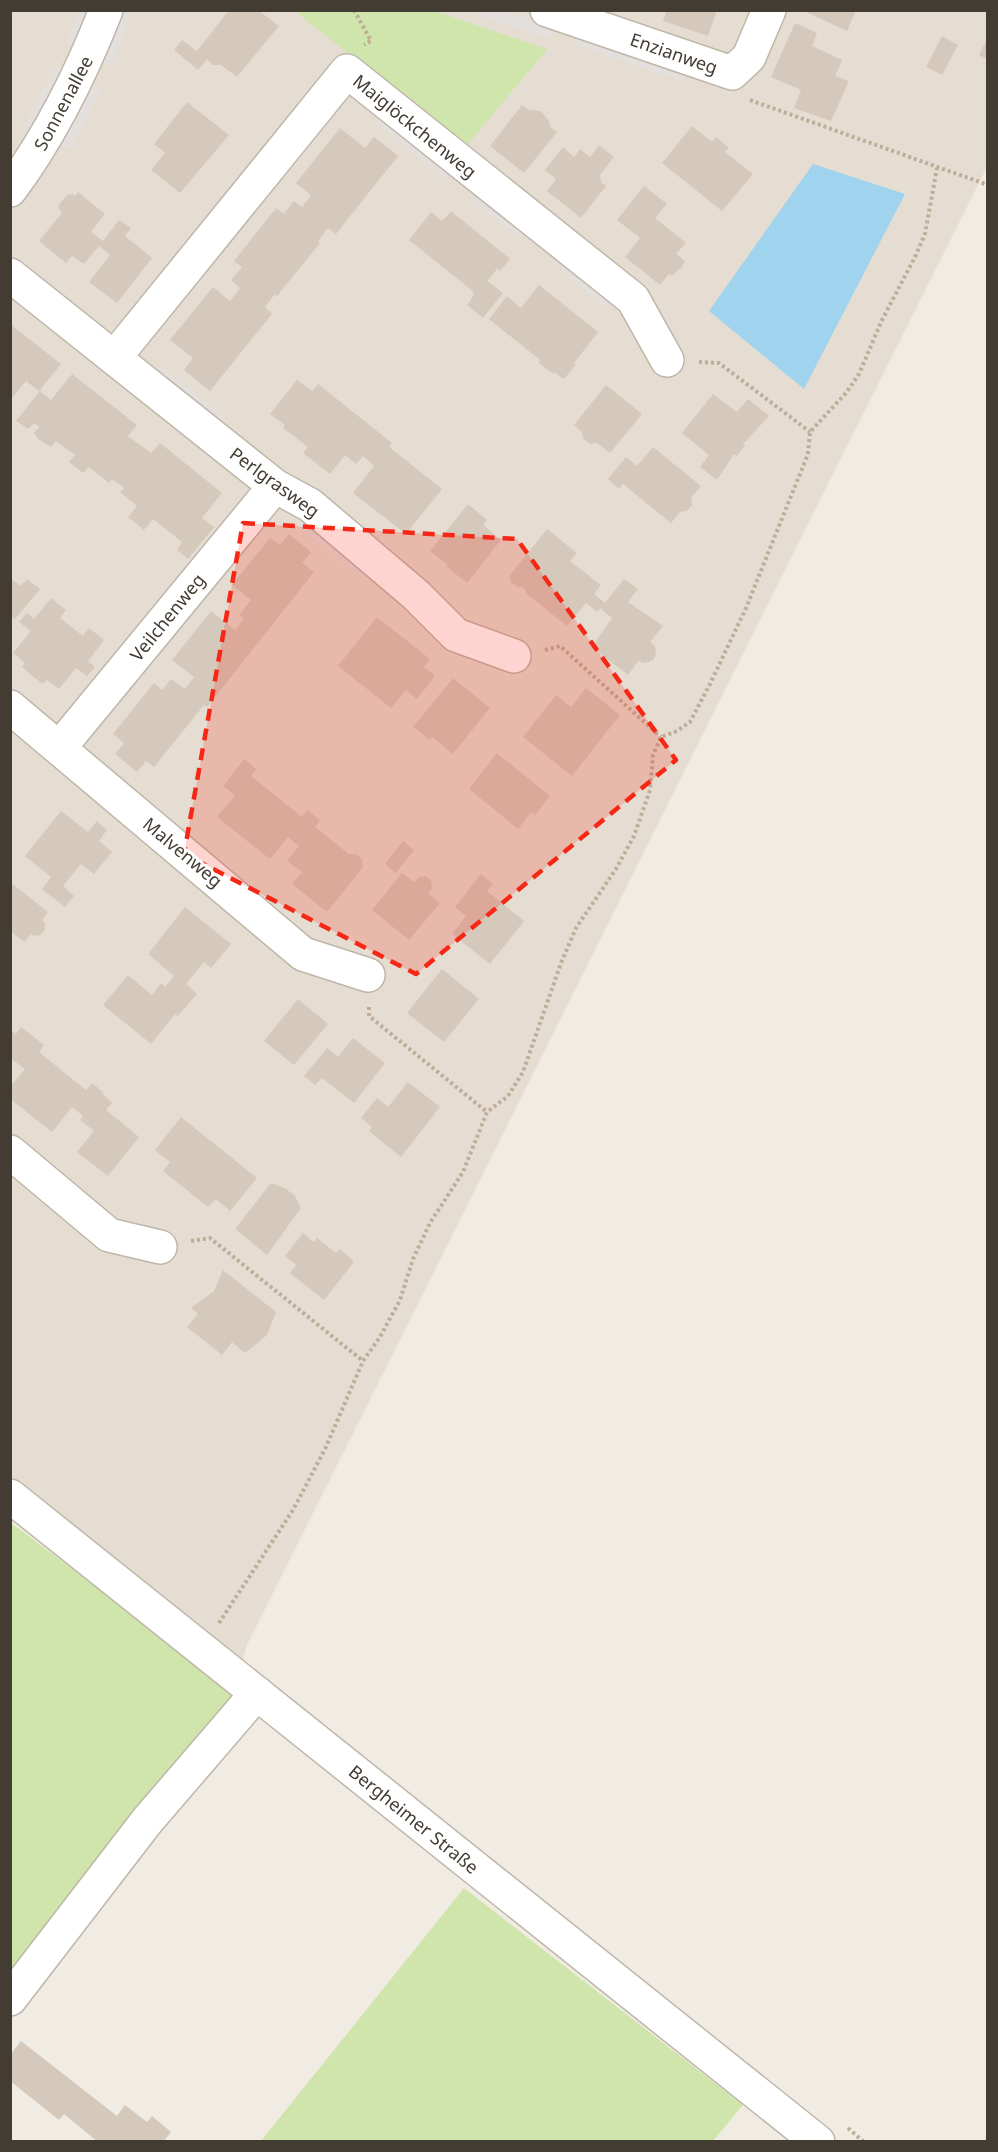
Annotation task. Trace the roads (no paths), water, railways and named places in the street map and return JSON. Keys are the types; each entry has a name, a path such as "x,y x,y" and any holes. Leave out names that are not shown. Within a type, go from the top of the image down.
{"street":[{"name":"Sonnenallee","path":"10,190 31,163 84,66 106,10"},
{"name":"Enzianweg","path":"547,10 732,73 748,57 769,10"},
{"name":"Maiglöckchenweg","path":"114,358 348,71 633,299 667,360"},
{"name":"Perlgrasweg","path":"10,275 275,486 310,505 416,595 456,635 514,656"},
{"name":"Veilchenweg","path":"60,747 275,486"},
{"name":"Malvenweg","path":"10,707 303,954 368,975"},
{"path":"10,1152 109,1235 160,1247"},
{"name":"Bergheimer Straße","path":"10,1496 818,2142"},
{"path":"10,1999 147,1821 257,1693"}],"water":[{"path":"813,164 905,194 804,389 709,311"}]}
